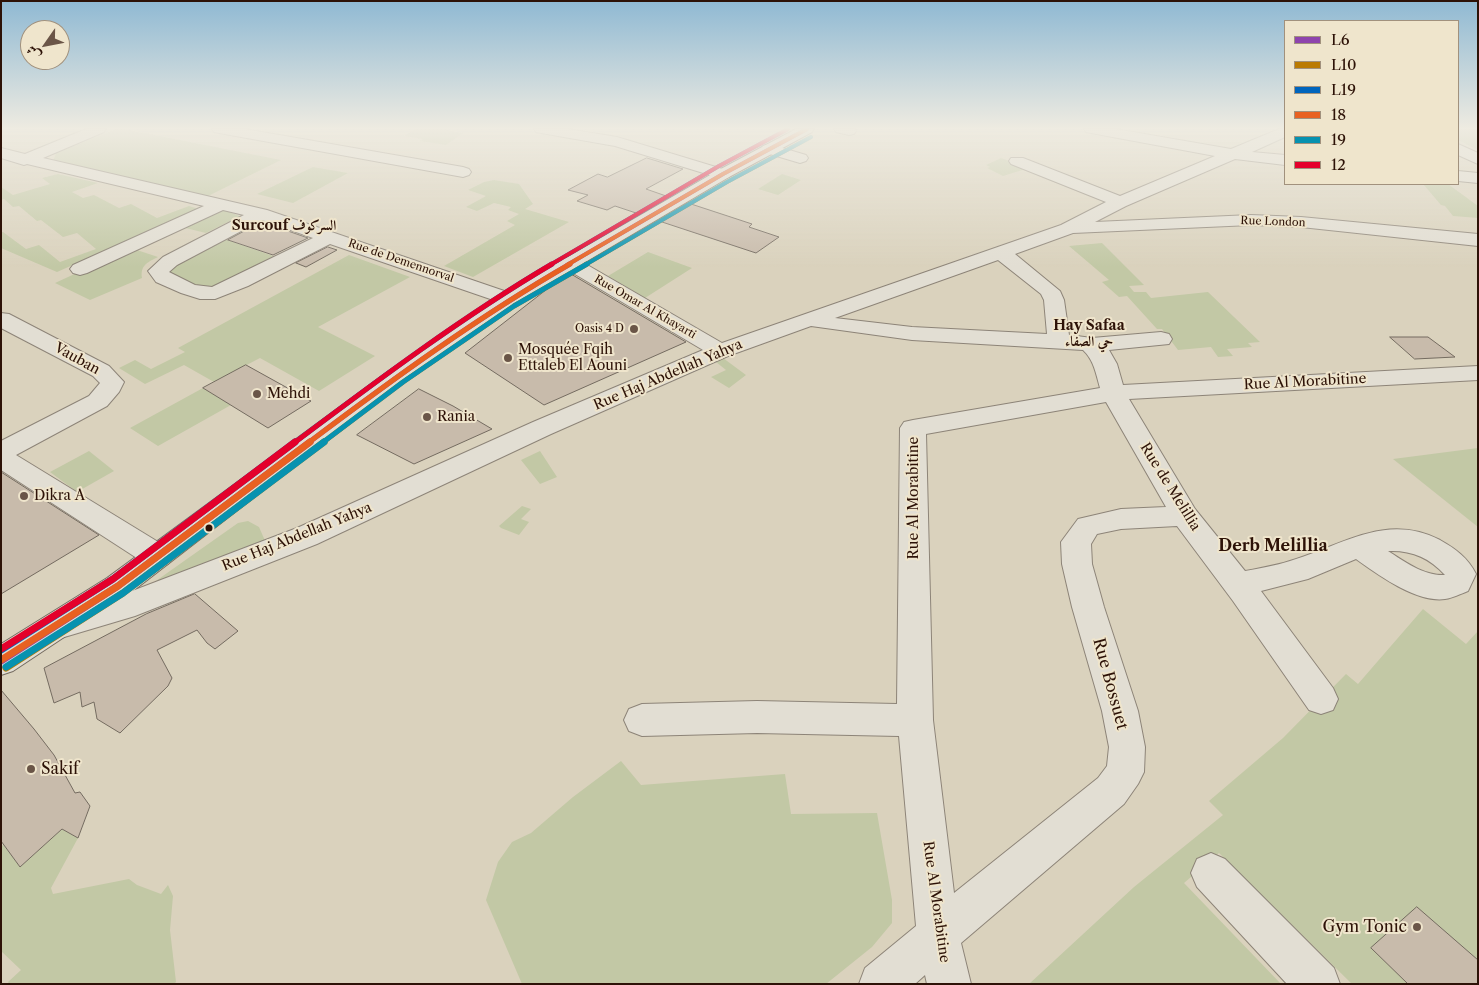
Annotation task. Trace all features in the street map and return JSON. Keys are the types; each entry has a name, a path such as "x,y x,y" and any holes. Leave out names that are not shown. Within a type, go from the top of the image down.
{"street":[{"name":"Rue de Demennorval","path":"93,175 261,214 509,299"},
{"path":"1,661 118,586 391,381 509,299 721,175"},
{"path":"1052,175 1120,202"},
{"name":"Rue Haj Abdellah Yahya","path":"55,627 124,607 307,536 542,428 720,351 1000,252 1037,233 1067,229 1120,202 1183,175"},
{"path":"1459,176 1478,178"},
{"path":"80,269 220,205"},
{"path":"261,214 170,261 158,271 159,274 171,282 200,293 215,293 241,282 329,237"},
{"name":"Rue London","path":"1067,229 1251,220 1302,222 1478,240"},
{"path":"1446,237 1478,255"},
{"path":"1000,252 1050,291 1054,300 1058,340"},
{"name":"Rue Omar Al Khayarti","path":"570,263 720,351"},
{"name":"Vauban","path":"1,318 101,371 112,382 111,388 98,401 1,452"},
{"path":"809,320 840,326 906,333 1058,340 1091,345 1161,339"},
{"name":"Rue de Melillia","path":"1091,345 1099,352 1105,364 1113,393 1185,516 1321,699"},
{"name":"Rue Al Morabitine","path":"949,984 938,935 915,720 913,428 1113,393 1478,373"},
{"path":"1,458 157,556"},
{"name":"Rue Bossuet","path":"881,984 1111,791 1124,772 1126,746 1120,711 1077,564 1076,542 1088,526 1121,519 1185,516"},
{"path":"1237,584 1297,571 1358,546"},
{"path":"642,720 757,717 915,720"},
{"path":"1211,873 1318,984"}],"green space":[{"path":"62,175 98,183 72,192 83,198 94,195 119,208 131,204 157,218 189,206 199,209 57,272 1,248 1,232 3,232 26,249 39,245 60,262 96,249 77,233 63,237 41,220 37,221 19,206 13,207 4,199 1,200 1,187 13,195 50,184 42,178"},
{"path":"112,175 251,175 206,197"},
{"path":"296,175 344,175 293,203 257,194"},
{"path":"780,175 801,180 778,195 758,189"},
{"path":"494,180 519,184 533,204 525,209 569,222 473,277 444,266 515,225 507,221 519,214 508,210 511,207 494,203 477,211 466,207 486,196 468,190 484,182"},
{"path":"1424,185 1449,185 1478,206 1478,218 1453,216 1445,206 1441,205"},
{"path":"217,208 240,216 206,233 177,226"},
{"path":"225,239 276,257 224,286 206,290 170,275 171,268"},
{"path":"1102,243 1144,285 1129,286 1134,292 1146,292 1151,298 1208,292 1260,342 1248,343 1252,347 1227,349 1233,356 1218,357 1211,347 1178,350 1162,329 1157,329 1127,296 1119,297 1102,282 1109,280 1069,246"},
{"path":"131,248 158,257 148,262 144,267 142,278 90,300 55,283"},
{"path":"648,252 692,268 645,298 608,276"},
{"path":"349,255 410,277 318,327 375,356 319,391 260,358 214,382 184,365 145,384 119,368 135,360 151,369 185,352 178,348"},
{"path":"723,358 746,375 729,388 711,377 726,370 716,362"},
{"path":"203,388 231,405 158,446 130,428"},
{"path":"1478,448 1478,527 1393,459"},
{"path":"89,451 114,471 77,492 50,472"},
{"path":"540,451 557,477 540,484 521,460"},
{"path":"522,506 531,509 521,519 529,522 519,535 499,526"},
{"path":"248,521 259,527 266,543 143,590 238,523"},
{"path":"1423,609 1466,644 1478,631 1478,984 1352,984 1219,853 1184,883 1281,984 1029,984 1134,887 1223,815 1209,801 1283,738 1346,674 1358,684"},
{"path":"621,761 641,785 785,774 791,814 877,813 892,900 892,923 872,947 826,984 522,984 486,900 498,862 512,842 531,833 573,797"},
{"path":"62,829 78,838 51,888 53,894 129,879 137,885 161,894 168,885 173,896 170,930 176,982 174,984 9,984 8,982 21,970 1,951 1,846 4,845 20,867"}],"building":[{"path":"596,175 607,177 611,175 672,175 646,189 669,197 639,214 615,206 607,210 577,201 588,195 568,190"},
{"path":"688,203 752,224 749,227 779,237 756,253 659,221"},
{"path":"262,222 308,238 273,255 228,240"},
{"path":"328,247 337,250 306,267 296,263"},
{"path":"571,274 686,342 544,405 465,353 560,279"},
{"path":"1390,337 1428,337 1455,357 1415,359"},
{"name":"Mehdi","path":"246,365 311,401 268,428 203,388"},
{"name":"Rania","path":"419,389 492,429 414,464 357,435"},
{"name":"Dikra A","path":"1,472 99,535 1,594"},
{"path":"195,594 238,631 215,649 207,643 197,630 157,650 172,678 168,686 120,733 97,719 94,702 82,707 80,692 54,703 44,668 146,614"},
{"name":"Sakif","path":"1,690 54,755 75,793 80,792 90,806 78,838 62,829 20,867 1,841"},
{"name":"Gym Tonic","path":"1417,907 1478,960 1478,984 1408,984 1371,948"}],"transit line":[{"name":"L19","path":"1,650 113,579 393,368 504,292 704,175"},
{"name":"12","path":"1,649 113,579 393,368 504,292 704,175"},
{"name":"L6","path":"1,661 118,586 398,375 509,299 721,175"},
{"name":"18","path":"1,660 118,586 398,375 509,299 721,175"},
{"name":"L10","path":"6,668 123,593 403,382 514,306 740,175"},
{"name":"19","path":"6,667 123,593 403,382 514,306 740,175"}],"place":[{"name":"Oasis 4 D","path":"634,329"},
{"name":"Mosquée Fqih Ettaleb El Aouni","path":"508,358"},
{"name":"Mehdi","path":"257,394"},
{"name":"Rania","path":"427,417"},
{"name":"Dikra A","path":"24,496"},
{"name":"Sakif","path":"31,769"},
{"name":"Gym Tonic","path":"1417,927"}],"district":[{"name":"Surcouf السركوف","path":"284,226"},
{"name":"Hay Safaa حي الصفاء","path":"1089,334"},
{"name":"Derb Melillia","path":"1273,546"}]}
